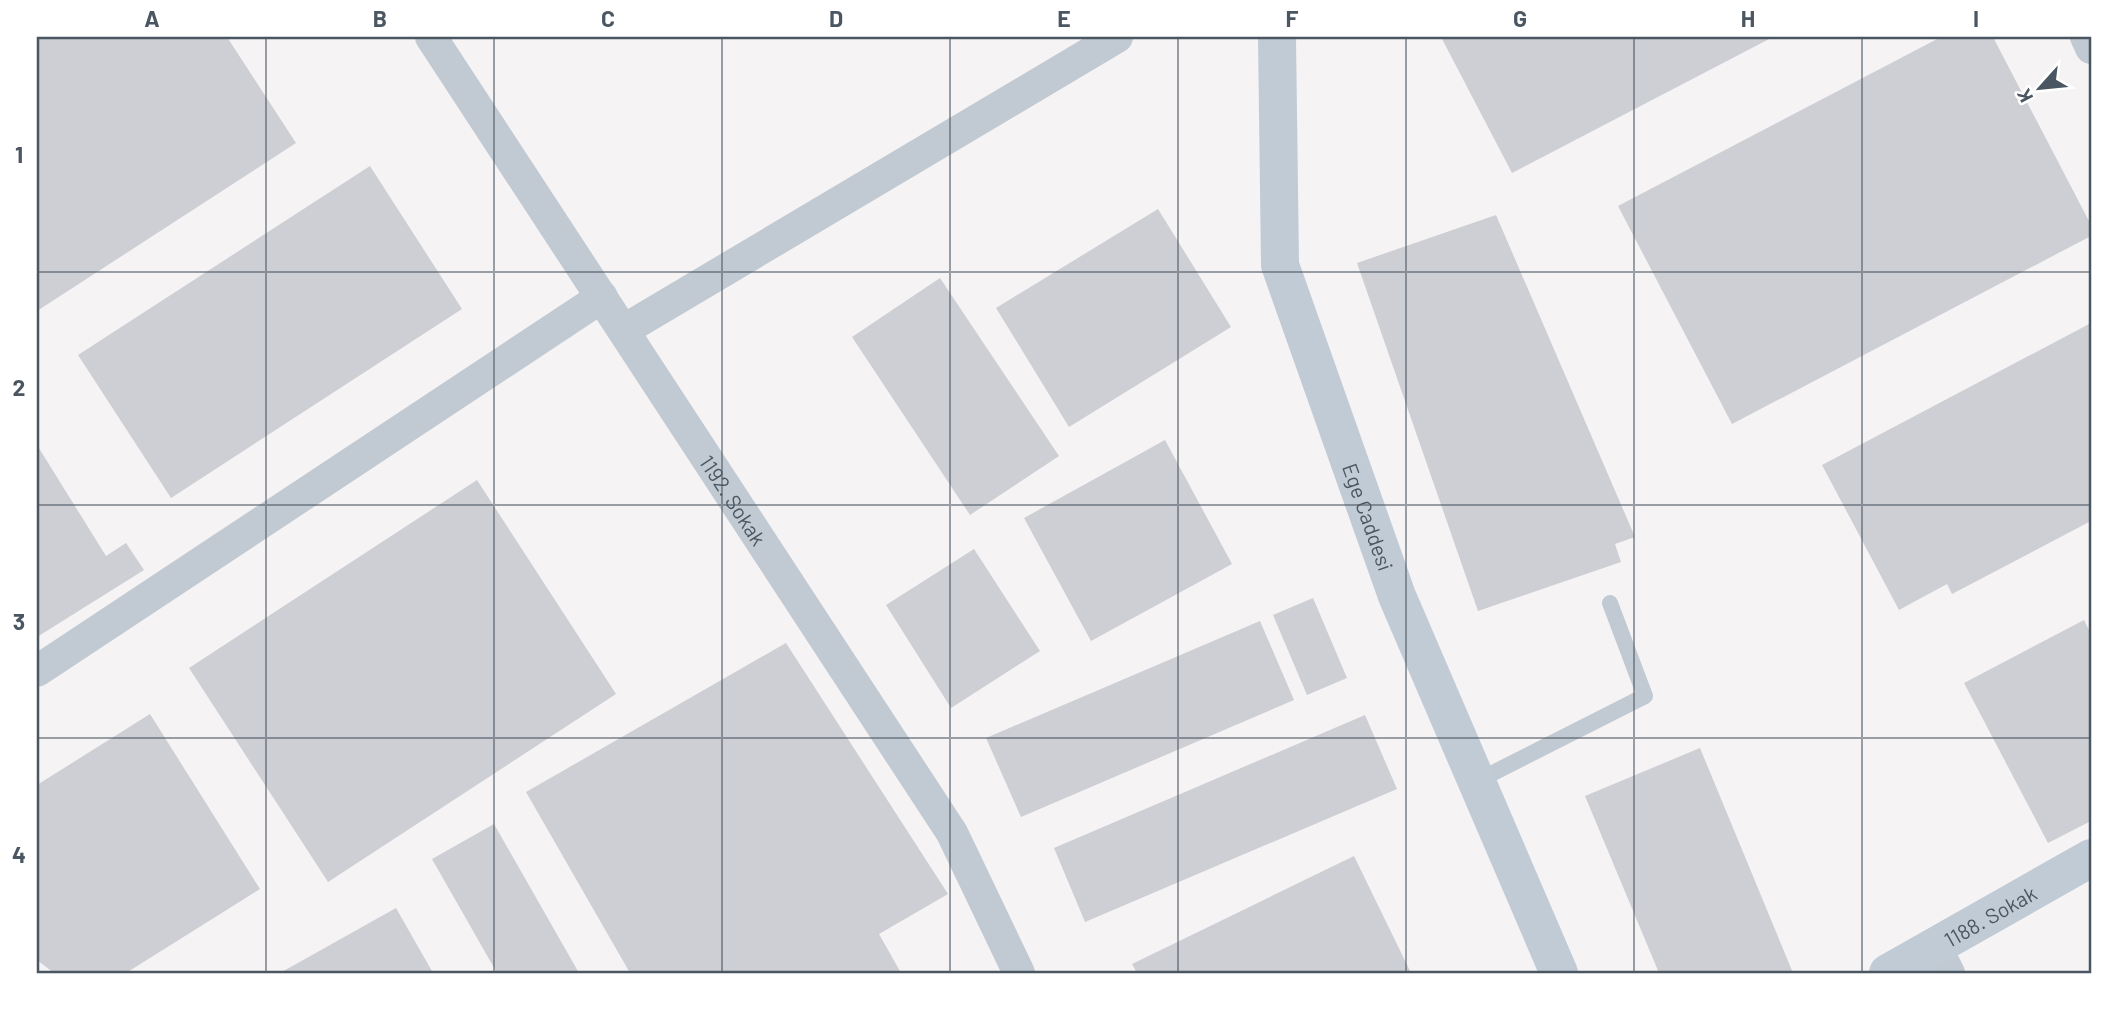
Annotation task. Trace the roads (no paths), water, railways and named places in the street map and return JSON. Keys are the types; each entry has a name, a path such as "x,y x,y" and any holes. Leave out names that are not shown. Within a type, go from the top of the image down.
{"street":[{"name":"1192. Sokak","path":"431,37 951,833 1019,973"},
{"path":"624,330 1116,37"},
{"name":"Ege Caddesi","path":"1277,37 1280,265 1397,596 1559,973"},
{"path":"2086,37 2091,48"},
{"path":"37,671 602,297"},
{"name":"1188. Sokak","path":"1888,973 1942,959 2091,858"}],"lane":[{"path":"1477,781 1645,696 1610,603"}]}
